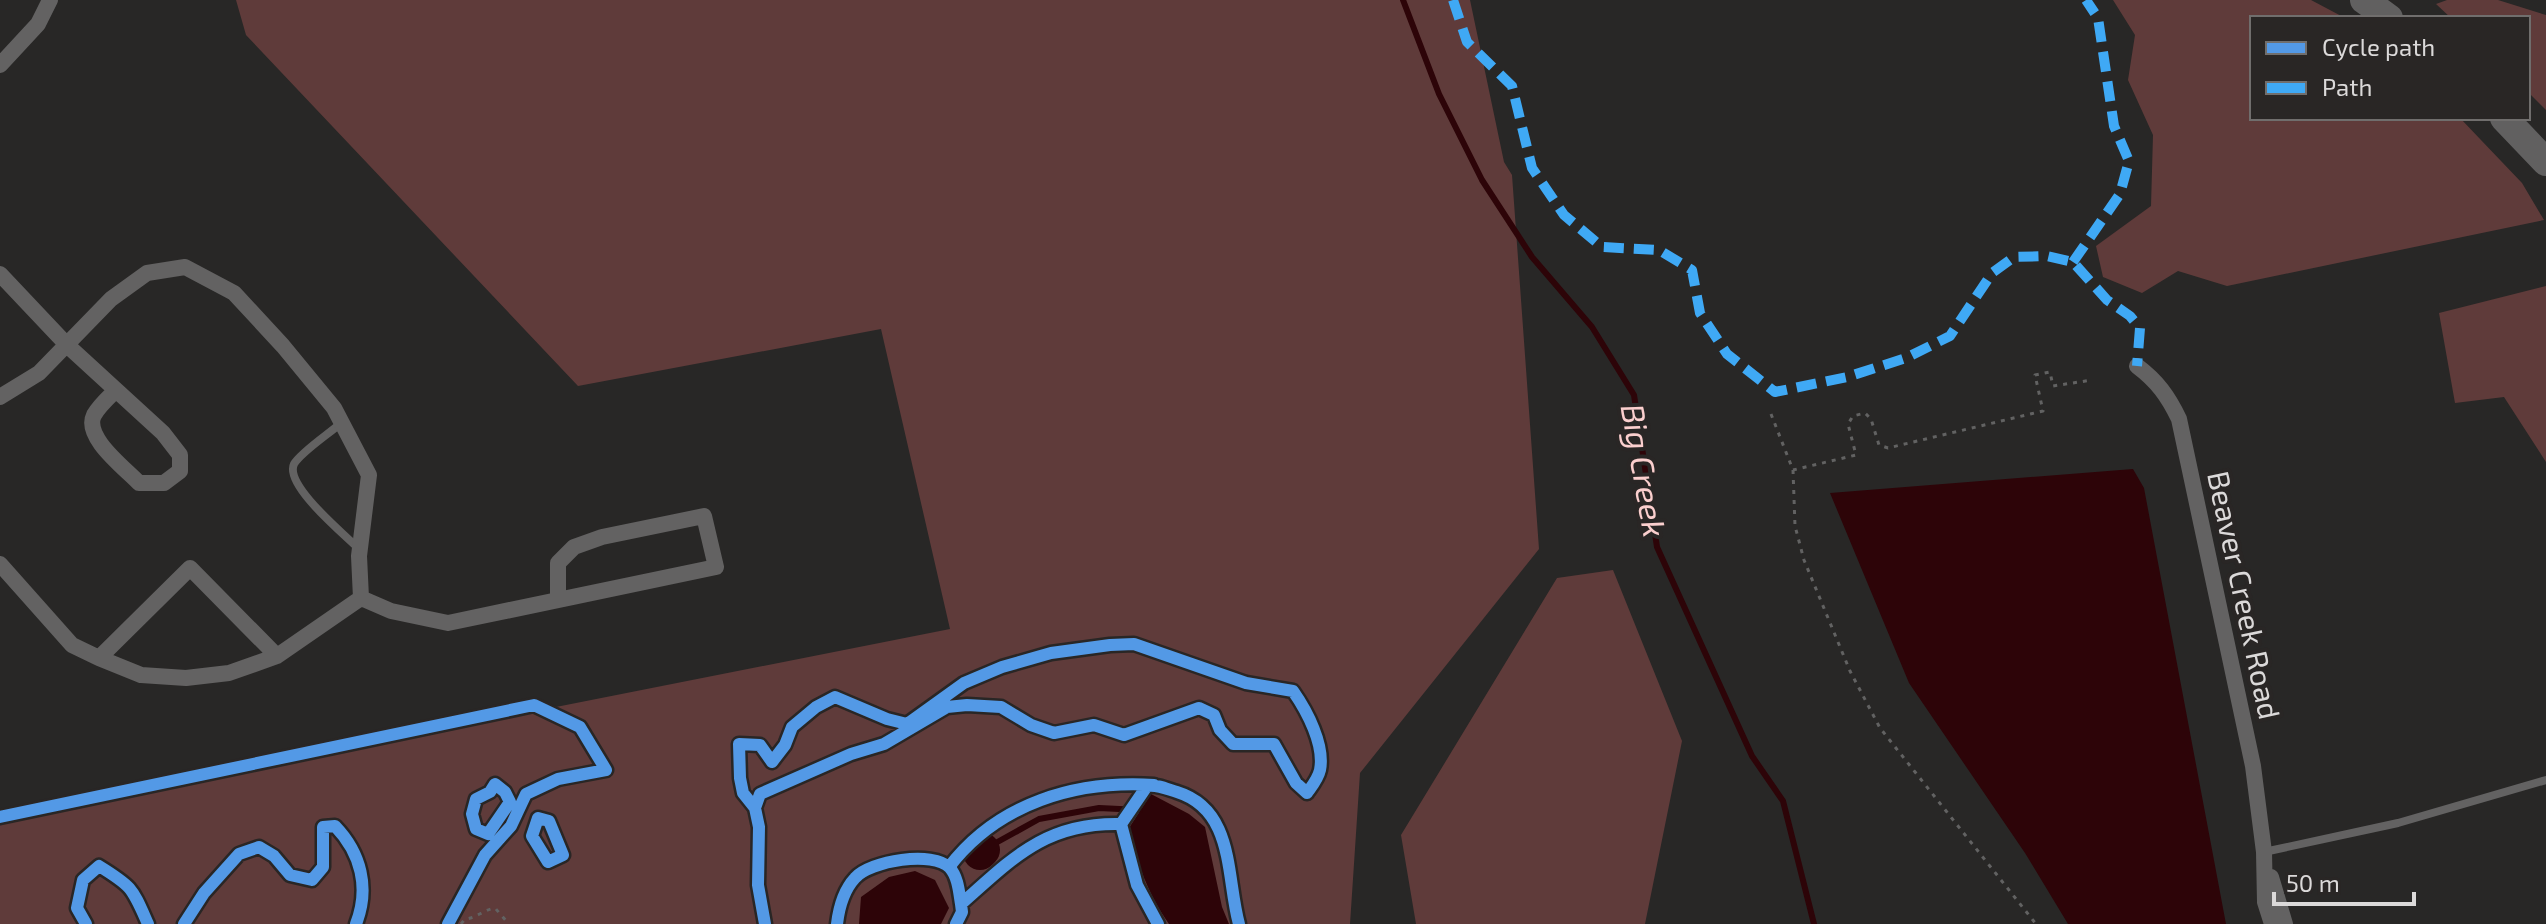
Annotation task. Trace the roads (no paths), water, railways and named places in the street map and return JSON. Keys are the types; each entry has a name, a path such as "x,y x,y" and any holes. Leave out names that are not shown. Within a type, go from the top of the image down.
{"highway":[{"path":"2364,0 2386,16"},
{"path":"2506,120 2546,162"}],"street":[{"path":"0,65 38,24 50,0"},
{"path":"0,397 39,373 111,299 147,273 185,267 234,293 334,408 369,475 360,550 361,598"},
{"path":"0,274 68,346 163,433 180,455 180,471 164,483 139,483 96,439 91,425 95,413 116,390"},
{"name":"Beaver Creek Road","path":"2137,366 2155,379 2169,397 2179,419 2253,766 2264,852 2265,902 2272,924"},
{"path":"361,598 391,611 448,623 716,567 704,516 602,537 574,547 558,563 558,599"},
{"path":"0,564 72,645 141,675 186,678 229,673 277,656 361,598"},
{"path":"99,658 190,568 277,656"},
{"name":"Beaver Creek Road","path":"2264,852 2285,924"}],"lane":[{"path":"342,423 296,461 293,475 301,491 360,550"},
{"path":"0,817 534,705 580,727 606,770"},
{"path":"2264,852 2398,823 2546,780"}],"waterway":[{"name":"Big Creek","path":"1403,0 1439,94 1482,180 1532,257 1592,327 1634,395 1657,547 1752,756 1783,801 1814,924"},
{"path":"983,850 1039,819 1099,808 1140,810"},
{"path":"980,853 983,850"}]}
